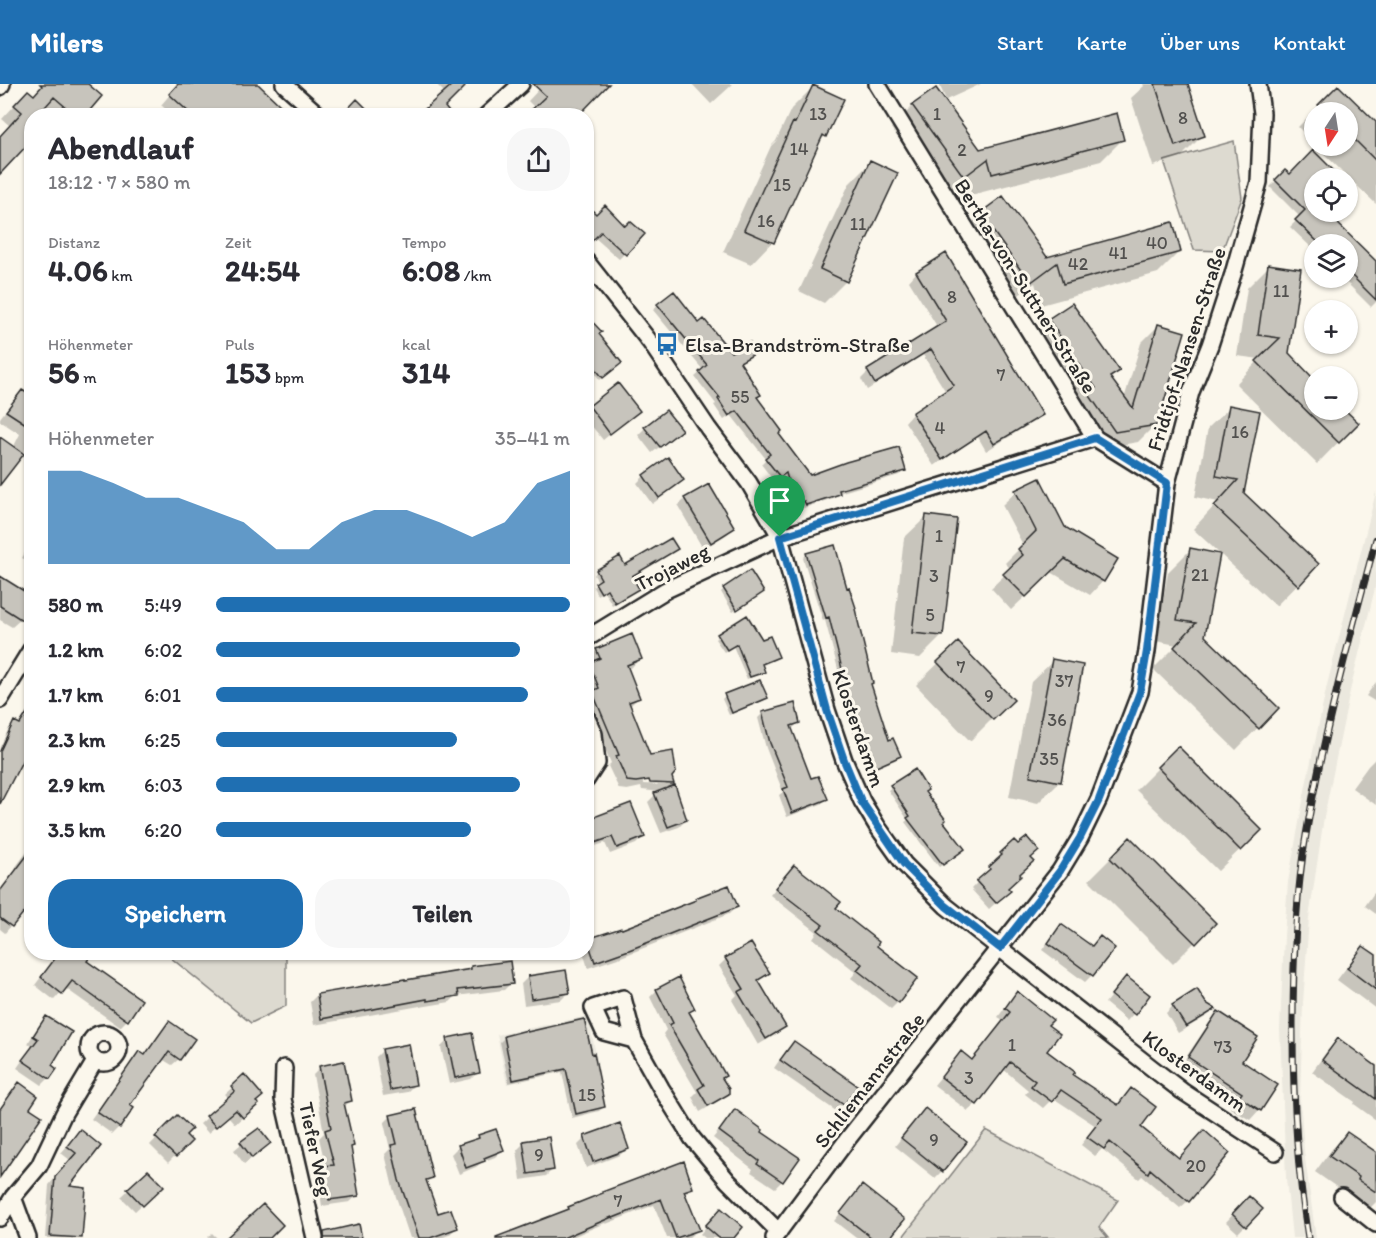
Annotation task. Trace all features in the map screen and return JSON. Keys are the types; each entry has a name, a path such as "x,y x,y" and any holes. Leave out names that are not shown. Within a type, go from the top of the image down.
{"street":[{"path":"284,84 311,108"},
{"path":"495,108 521,84"},
{"name":"Bertha-von-Suttner-Straße","path":"877,84 1095,438 1167,483"},
{"name":"Fridtjof-Nansen-Straße","path":"1000,948 1060,871 1080,838 1099,800 1140,692 1167,483 1191,392 1220,315 1259,182 1262,113 1258,84"},
{"name":"Klosterdamm","path":"594,271 650,342 708,428 749,483 780,537 827,710 844,760 861,801 904,864 946,906 1182,1090 1275,1152"},
{"path":"780,537 1095,438"},
{"name":"Trojaweg","path":"594,634 666,590 780,537"},
{"path":"0,700 24,661"},
{"path":"594,734 597,763 594,768"},
{"name":"Schliemannstraße","path":"776,1235 1000,948"},
{"path":"634,1040 692,1138 776,1235"},
{"path":"0,1218 13,1197 39,1166 64,1113 95,1061"},
{"name":"Tiefer Weg","path":"284,1068 283,1099 315,1238"},
{"path":"13,1197 28,1238"},
{"path":"1342,1197 1376,1224"}],"shaded area":[{"path":"1234,141 1242,198 1222,251 1194,250 1164,161"},
{"path":"1376,492 1376,584 1350,691 1324,817 1309,918 1300,1099 1304,1151 1316,1238 1292,1238 1286,1178 1280,1029 1288,882 1327,685"},
{"path":"174,960 286,960 286,1006 251,1023"},
{"path":"588,1016 598,1064 507,1084 497,1035"},
{"path":"986,1130 1118,1200 1099,1227 1108,1238 902,1238"}],"building":[{"path":"40,84 88,84 102,96 92,108 67,108 54,97 44,108 24,108 24,148 0,174 0,136 22,112 14,105 28,90 34,95 42,86"},
{"path":"178,84 258,84 280,105 277,108 184,108 169,94"},
{"path":"453,84 462,84 465,87 446,108 426,108"},
{"path":"533,84 609,84 586,108 533,108 546,96"},
{"path":"1155,84 1188,84 1205,136 1175,146"},
{"path":"813,85 844,99 826,137 823,135 774,243 744,230 793,122 795,123"},
{"path":"1338,85 1355,102 1321,102"},
{"path":"936,88 980,149 1117,113 1124,140 992,174 988,159 964,177 912,105"},
{"path":"357,99 366,108 349,108"},
{"path":"1358,104 1376,122 1376,161 1358,143"},
{"path":"1307,156 1319,156 1331,168 1304,168 1304,209 1275,180 1285,170 1290,174"},
{"path":"870,160 898,173 847,282 820,269"},
{"path":"1003,196 1047,257 1173,222 1181,252 1063,284 1057,263 1030,283 980,213"},
{"path":"605,205 625,226 630,221 645,234 626,255 601,232 594,239 594,212 596,214"},
{"path":"1304,211 1304,222 1336,222 1348,234 1310,234 1295,220"},
{"path":"1358,243 1376,261 1376,300 1358,282"},
{"path":"946,253 1043,415 994,444 986,431 942,460 912,413 954,385 931,349 875,384 867,370 946,321 916,272"},
{"path":"1268,264 1301,269 1289,353 1304,369 1304,408 1256,361 1280,338 1258,335"},
{"path":"674,291 699,323 704,319 731,352 750,342 756,353 740,362 761,395 757,397 782,431 779,434 810,475 899,447 906,471 839,490 840,494 806,505 804,501 795,504 786,473 780,477 765,458 770,454 737,411 729,416 718,399 720,398 699,372 707,365 657,304"},
{"path":"1072,303 1120,371 1110,377 1133,408 1158,324 1185,332 1157,425 1115,432 1088,393 1096,388 1048,319"},
{"path":"594,324 602,332 599,334 622,363 603,378 594,367"},
{"path":"618,383 640,411 610,434 594,413 594,402"},
{"path":"22,390 24,391 24,423 6,411"},
{"path":"1229,405 1260,411 1244,493 1319,564 1299,586 1214,506 1238,480 1216,476"},
{"path":"666,410 682,430 660,447 644,427"},
{"path":"1316,420 1356,420 1359,423 1339,443"},
{"path":"0,437 24,454 0,485"},
{"path":"668,457 684,480 659,498 643,475"},
{"path":"1040,478 1065,527 1118,559 1104,582 1065,559 1026,597 1003,574 1023,555 1018,549 1036,531 1015,490"},
{"path":"709,484 735,528 711,543 684,498"},
{"path":"926,515 957,519 943,636 912,633"},
{"path":"671,538 678,549 632,576 639,589 615,603 607,589 601,593 595,583 601,579 596,570 620,556 625,565"},
{"path":"835,545 847,588 849,587 856,608 873,683 871,684 889,740 893,738 901,756 874,768 857,729 839,670 842,669 829,617 826,618 806,553"},
{"path":"1190,548 1220,554 1205,636 1279,708 1259,729 1174,647 1196,623 1177,620"},
{"path":"750,570 764,592 737,610 723,588"},
{"path":"0,576 24,591 24,617 22,620 0,606"},
{"path":"747,615 762,639 770,636 779,657 762,664 765,672 750,677 737,644 727,650 717,634"},
{"path":"632,634 642,659 627,665 640,698 629,702 650,755 673,751 676,772 672,777 674,784 650,783 649,780 627,781 616,756 619,755 594,696 594,690 599,688 594,676 594,661 600,658 596,649"},
{"path":"958,642 1014,700 993,720 937,662"},
{"path":"1052,659 1083,665 1061,782 1030,776"},
{"path":"760,680 768,698 732,713 724,694"},
{"path":"795,703 800,723 791,726 811,778 818,776 828,799 792,813 783,789 788,787 770,743 762,712"},
{"path":"24,718 24,758 0,804 0,751 14,721 20,724"},
{"path":"1178,746 1262,830 1241,851 1157,767"},
{"path":"915,769 928,790 925,792 965,849 943,865 907,818 910,816 890,785"},
{"path":"675,785 687,820 668,827 654,793"},
{"path":"631,803 645,837 617,848 612,837 594,843 594,817"},
{"path":"1027,837 1039,851 1031,858 1034,861 1008,888 1011,891 996,903 976,881 990,869 989,867 1002,855 1000,853 1014,840 1018,844"},
{"path":"1130,837 1216,923 1196,944 1110,858"},
{"path":"24,860 24,912 12,927 0,918 0,891"},
{"path":"794,865 841,902 836,908 879,942 877,946 918,978 899,1003 857,970 862,964 818,930 823,925 775,888"},
{"path":"729,885 738,907 595,962 594,937 622,929 696,900 695,898"},
{"path":"1061,924 1092,946 1100,936 1115,948 1093,976 1048,943"},
{"path":"751,943 770,973 758,980 786,1027 766,1039 738,992 744,989 725,958"},
{"path":"1363,946 1376,955 1376,990 1347,968"},
{"path":"54,960 88,960 142,1000 128,1021 72,981 62,994 41,977"},
{"path":"510,961 513,984 458,990 459,996 427,1001 427,999 321,1019 317,994"},
{"path":"566,970 570,993 531,999 528,976"},
{"path":"1126,976 1150,995 1135,1015 1111,995"},
{"path":"679,977 695,1009 689,1012 726,1076 722,1078 729,1089 729,1094 708,1106 698,1089 704,1085 669,1025 673,1023 656,989"},
{"path":"1197,989 1206,1003 1216,1009 1186,1027 1172,1005"},
{"path":"1017,991 1053,1020 1048,1025 1060,1034 1047,1051 1075,1072 1073,1075 1118,1105 1131,1088 1156,1107 1141,1127 1179,1158 1204,1130 1230,1153 1189,1202 1150,1169 1148,1173 1110,1142 1104,1149 1087,1137 1102,1118 1061,1090 1052,1102 1031,1086 1035,1081 1010,1062 977,1105 941,1077 961,1051 972,1060 1010,1012 1005,1008"},
{"path":"1218,1011 1258,1037 1242,1061 1278,1085 1261,1111 1239,1097 1242,1093 1188,1057"},
{"path":"46,1016 72,1032 52,1065 57,1069 50,1079 22,1060 38,1039 33,1036"},
{"path":"584,1019 592,1054 594,1053 605,1107 576,1114 566,1069 513,1080 504,1036"},
{"path":"169,1021 195,1039 180,1060 169,1052 130,1105 134,1108 120,1128 97,1112 139,1051 145,1055"},
{"path":"472,1033 480,1073 455,1078 447,1038"},
{"path":"1338,1038 1376,1066 1376,1099 1322,1060"},
{"path":"794,1041 858,1086 844,1105 780,1060"},
{"path":"409,1044 416,1085 390,1090 382,1049"},
{"path":"344,1061 352,1101 344,1103 354,1146 351,1147 359,1196 329,1200 323,1166 334,1165 325,1130 331,1128 319,1066"},
{"path":"244,1074 263,1096 256,1102 259,1104 243,1118 236,1110 216,1127 206,1116 235,1091 231,1086"},
{"path":"19,1082 38,1096 30,1108 42,1116 0,1177 0,1109"},
{"path":"925,1108 967,1142 943,1172 901,1138"},
{"path":"416,1109 433,1178 426,1180 438,1213 451,1209 458,1228 430,1238 419,1238 399,1180 391,1145 397,1144 390,1115"},
{"path":"735,1109 763,1130 762,1132 800,1158 783,1182 757,1164 759,1161 719,1131"},
{"path":"177,1115 192,1129 186,1135 192,1141 176,1157 155,1137"},
{"path":"620,1123 629,1149 593,1162 584,1136"},
{"path":"259,1128 271,1143 252,1158 240,1142"},
{"path":"80,1129 101,1146 70,1186 86,1188 82,1238 50,1236 55,1177 76,1153 67,1146"},
{"path":"496,1129 504,1150 484,1158 485,1161 466,1168 458,1145"},
{"path":"1347,1132 1376,1152 1376,1192 1329,1156"},
{"path":"549,1137 554,1170 528,1174 523,1141"},
{"path":"684,1161 693,1188 684,1191 700,1230 676,1238 661,1199 563,1238 496,1238 569,1209 568,1207 602,1192"},
{"path":"148,1170 164,1186 143,1206 127,1189"},
{"path":"862,1185 905,1219 890,1238 872,1238 840,1213"},
{"path":"1249,1196 1263,1209 1246,1227 1232,1214"},
{"path":"263,1204 283,1225 270,1238 226,1238"},
{"path":"721,1208 743,1227 734,1238 719,1238 705,1226"},
{"path":"359,1224 362,1238 324,1238 324,1232"}],"railway":[{"path":"1308,1238 1298,1160 1294,1082 1293,981 1299,883 1320,760 1376,539"}],"place":[{"name":"Elsa-Brandström-Straße","path":"667,344"}],"route":[{"path":"1095,438 1167,483 1140,692 1099,800 1080,838 1060,871 1000,948 946,906 904,864 861,801 827,710 780,537 1095,438"}]}
